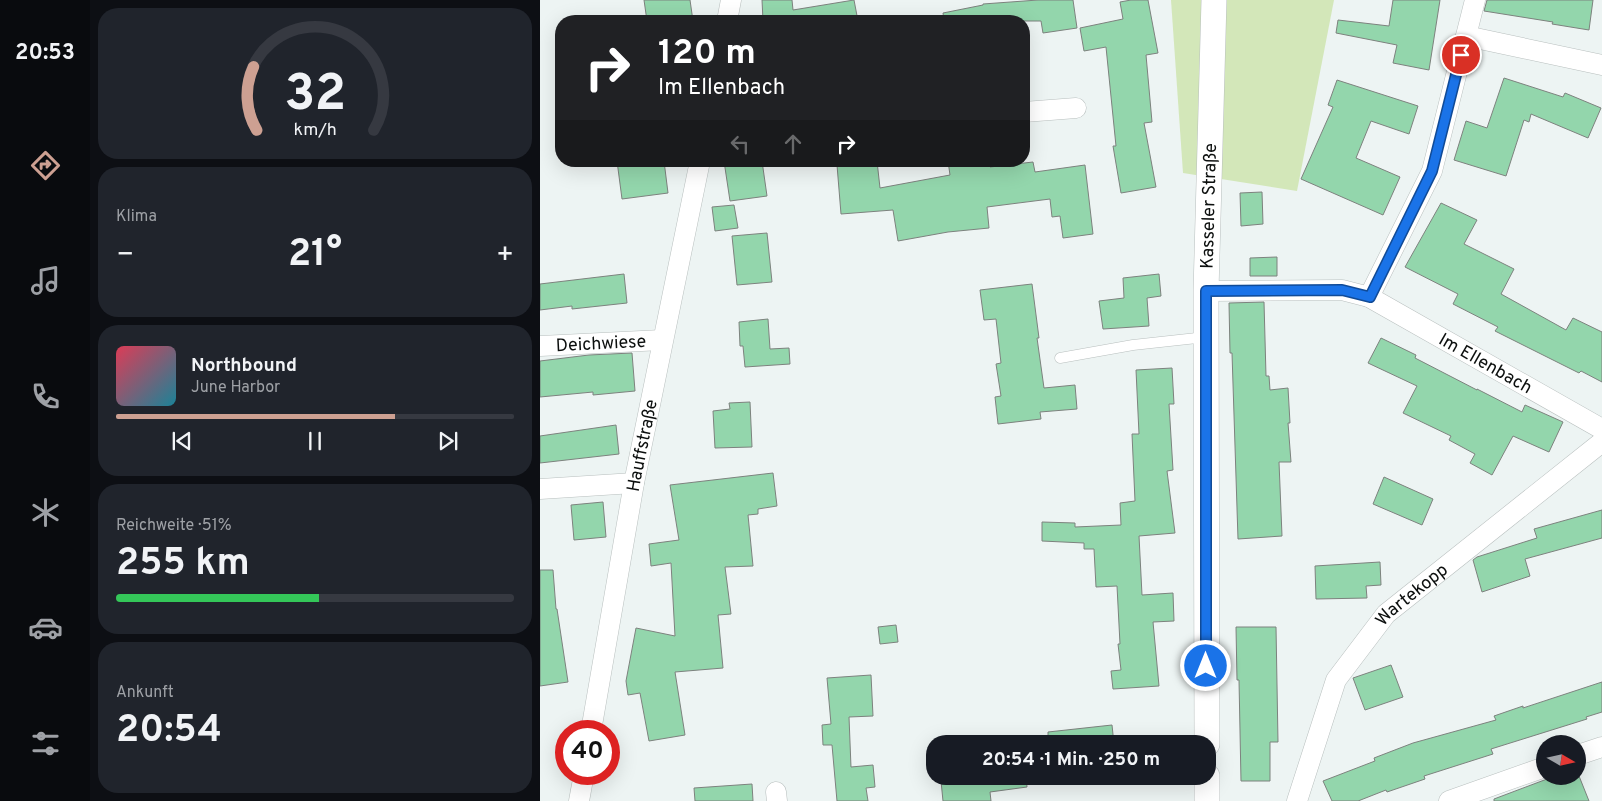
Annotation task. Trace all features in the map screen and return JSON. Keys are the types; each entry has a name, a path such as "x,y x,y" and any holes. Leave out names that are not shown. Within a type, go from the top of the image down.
{"street":[{"path":"728,15 731,0"},
{"name":"Kasseler Straße","path":"1207,735 1206,291 1214,0"},
{"path":"1370,297 1432,171 1475,0"},
{"path":"1466,36 1602,65"},
{"path":"1030,112 1076,108"},
{"name":"Hauffstraße","path":"593,720 634,483 699,167"},
{"name":"Im Ellenbach","path":"1206,291 1342,290 1370,297 1602,429"},
{"name":"Deichwiese","path":"540,346 662,340"},
{"name":"Wartekopp","path":"1297,801 1336,680 1386,614 1602,442"},
{"path":"540,489 634,483"},
{"path":"1586,752 1602,747"},
{"path":"1449,801 1536,770"},
{"path":"579,801 582,785"},
{"path":"1207,785 1207,801"}],"lane":[{"path":"1060,358 1133,344 1206,338"}],"green space":[{"path":"1171,0 1334,0 1297,191 1183,173"}],"building":[{"path":"644,0 690,0 692,15 646,15"},
{"path":"762,0 792,0 793,10 854,0 857,15 763,15"},
{"path":"1038,0 1073,0 1077,28 1043,33 1041,21 1030,21 1030,15 943,15 943,13 983,4"},
{"path":"1148,0 1158,53 1146,55 1152,122 1144,123 1156,187 1121,193 1113,146 1116,146 1106,47 1084,51 1080,28 1123,19 1120,2"},
{"path":"1393,0 1440,0 1429,70 1393,63 1397,45 1336,33 1338,20 1389,26"},
{"path":"1487,0 1593,0 1589,30 1484,11"},
{"path":"1504,78 1563,97 1565,93 1601,108 1588,138 1531,114 1529,122 1524,120 1506,176 1454,160 1466,121 1487,128"},
{"path":"1337,80 1418,106 1409,134 1371,121 1356,158 1400,177 1383,215 1301,179 1333,107 1328,105"},
{"path":"1030,162 1033,162 1035,172 1085,165 1093,234 1063,238 1060,216 1052,217 1050,199 987,207 989,228 948,232 898,241 893,210 841,214 837,167 878,167 880,188 950,175 949,167 1030,167"},
{"path":"618,167 665,167 668,193 622,199"},
{"path":"725,167 763,167 767,196 730,201"},
{"path":"1262,192 1263,224 1241,226 1240,193"},
{"path":"1441,203 1477,220 1464,244 1514,269 1501,294 1566,330 1573,318 1602,332 1602,382 1581,371 1579,373 1495,331 1498,327 1453,304 1458,294 1405,267"},
{"path":"734,205 738,228 715,231 712,207"},
{"path":"767,233 772,282 737,285 732,236"},
{"path":"1277,257 1277,276 1250,276 1250,258"},
{"path":"624,274 627,303 572,309 572,306 540,310 540,284"},
{"path":"1159,274 1161,296 1147,298 1149,326 1103,329 1099,301 1124,298 1123,278"},
{"path":"1032,284 1044,388 1075,385 1077,409 1040,412 1041,419 998,424 995,397 1001,396 996,364 1001,363 996,319 984,320 980,290"},
{"path":"1264,302 1266,376 1269,376 1270,390 1288,388 1291,462 1279,462 1282,536 1238,539 1229,303"},
{"path":"768,319 770,349 789,348 790,364 745,367 743,346 740,346 739,322"},
{"path":"1381,338 1416,355 1415,358 1522,412 1525,405 1563,422 1549,452 1513,436 1492,475 1470,463 1475,454 1449,440 1451,436 1403,413 1417,386 1368,363"},
{"path":"632,353 635,391 593,395 593,392 540,397 540,361 589,355"},
{"path":"1172,368 1174,404 1169,404 1173,470 1167,471 1175,533 1139,536 1142,595 1173,593 1174,621 1153,622 1159,686 1113,689 1111,671 1121,670 1118,644 1120,644 1117,586 1096,587 1094,549 1084,549 1084,543 1042,541 1042,522 1075,523 1075,527 1121,525 1120,503 1135,501 1132,434 1139,434 1136,370"},
{"path":"750,402 752,447 715,448 713,411 730,409 729,403"},
{"path":"616,425 619,454 540,463 540,436"},
{"path":"773,473 777,506 758,509 758,514 748,515 753,566 725,567 731,614 718,615 723,668 675,672 685,735 649,741 640,693 628,695 626,681 636,628 675,636 671,563 651,566 649,544 679,540 670,485"},
{"path":"1384,477 1433,499 1422,525 1373,504"},
{"path":"603,502 606,537 574,540 571,505"},
{"path":"1602,510 1602,538 1525,559 1530,576 1482,592 1473,560 1477,557 1537,538 1534,529"},
{"path":"1380,562 1381,585 1366,586 1367,598 1316,599 1315,566"},
{"path":"540,570 553,570 556,609 568,682 540,686"},
{"path":"896,625 898,642 880,644 878,627"},
{"path":"1236,627 1276,627 1278,742 1270,742 1270,781 1241,781"},
{"path":"1391,665 1403,697 1365,710 1353,678"},
{"path":"871,675 873,716 849,717 851,767 873,765 875,787 866,788 868,801 837,801 832,745 823,745 822,725 831,724 827,678"},
{"path":"1602,682 1602,712 1586,717 1587,719 1491,749 1493,754 1424,776 1425,779 1387,792 1386,790 1358,801 1332,801 1323,781 1375,761 1374,758 1413,743 1496,720 1494,716"},
{"path":"1112,725 1113,735 1048,735 1048,732"},
{"path":"1536,783 1536,785 1583,785 1589,801 1494,801 1494,799"},
{"path":"752,784 753,801 695,801 694,788"},
{"path":"941,785 1027,785 1027,787 990,792 991,801 943,801"}],"route":[{"path":"1206,666 1206,291 1342,290 1370,297 1432,171 1461,55"}]}
